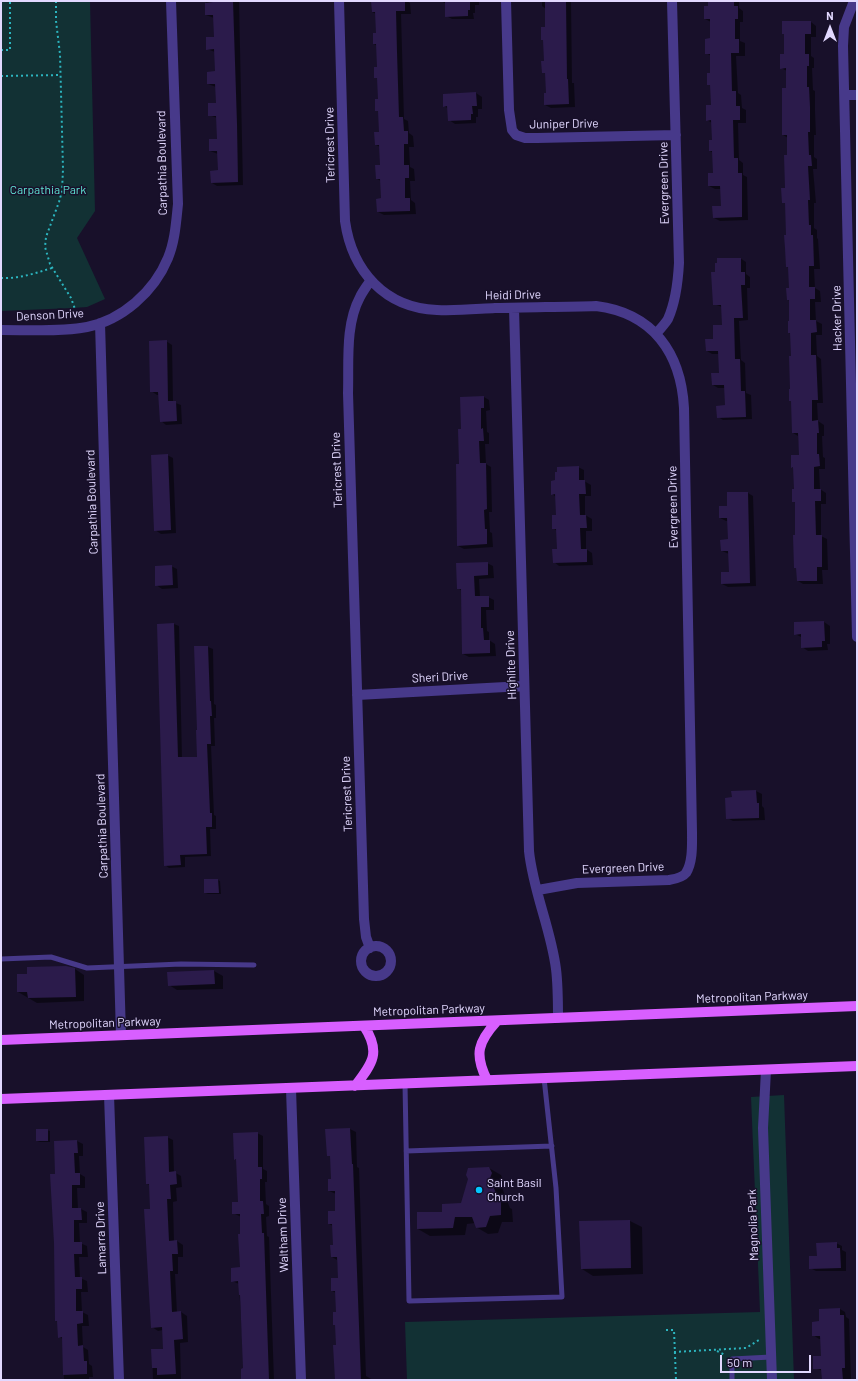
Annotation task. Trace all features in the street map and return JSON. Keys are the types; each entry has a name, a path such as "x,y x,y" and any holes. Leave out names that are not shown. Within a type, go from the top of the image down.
{"main road":[{"name":"Metropolitan Parkway","path":"1,1040 857,1006"},
{"path":"487,1080 481,1069 479,1049 482,1041 497,1021"},
{"path":"355,1086 365,1073 374,1055 372,1037 364,1026"},
{"path":"1,1099 857,1066"}],"street":[{"name":"Carpathia Boulevard","path":"121,1035 100,323 127,309 149,288 161,272 168,258 175,230 178,204 171,1"},
{"name":"Tericrest Drive","path":"339,1 345,221 349,244 358,264 370,281 360,297 355,309 349,344 348,372 364,919 366,937 370,948"},
{"name":"Juniper Drive","path":"506,1 509,110 512,130 516,135 525,138 676,135"},
{"name":"Evergreen Drive","path":"538,890 577,883 669,880 679,878 686,874 690,863 692,832 683,394 679,373 671,354 656,334 667,320 674,301 678,283 679,263 672,1"},
{"name":"Hacker Drive","path":"854,1 844,27 843,46 857,637"},
{"path":"845,95 857,95"},
{"name":"Heidi Drive","path":"370,281 382,291 396,299 424,308 437,310 603,307 615,310 638,320 656,334"},
{"name":"Highlite Drive","path":"514,308 529,851 533,874 556,969 558,1018"},
{"name":"Denson Drive","path":"1,330 67,329 86,327 100,323"},
{"name":"Sheri Drive","path":"357,695 524,686"},
{"name":"Magnolia Park","path":"766,1070 763,1128 772,1380"},
{"name":"Waltham Drive","path":"291,1088 301,1380"},
{"name":"Lamarra Drive","path":"109,1095 119,1380"}],"lane":[{"path":"1,959 51,957 87,968 181,964 254,964"},
{"path":"405,1084 409,1301 562,1297 556,1188 544,1078"},
{"path":"406,1151 552,1146"},
{"path":"732,1380 732,1359 771,1357"}],"path":[{"path":"1,50 10,50 10,1"},
{"path":"56,1 56,21 61,75 63,169 62,190 46,237 45,247 50,264 71,298 75,309"},
{"path":"1,76 61,75"},
{"path":"1,278 32,274 52,268"},
{"path":"666,1330 674,1330 676,1380"},
{"path":"674,1352 746,1348 759,1340"},
{"path":"715,1350 732,1359"}],"green space":[{"name":"Carpathia Park","path":"1,1 90,1 95,211 77,238 105,299 87,307 1,311"},
{"path":"784,1095 794,1380 407,1380 405,1322 760,1312 751,1097"}],"building":[{"path":"213,1 233,1 238,182 211,183 210,171 218,170 217,151 209,151 209,139 217,139 216,116 208,116 208,103 216,103 215,84 207,84 207,72 215,71 214,49 206,50 206,37 214,37 213,15 205,15 205,3"},
{"path":"371,1 405,1 405,11 396,11 399,117 403,117 404,131 408,131 408,144 404,144 404,165 409,165 409,178 405,178 405,198 410,198 410,211 377,212 376,199 381,198 380,179 376,179 375,165 380,165 379,145 375,145 374,132 379,132 378,111 375,111 375,99 378,99 377,78 374,78 374,67 377,67 376,44 373,44 373,33 376,33 375,12 372,12"},
{"path":"445,1 470,1 468,16 445,17"},
{"path":"545,1 566,1 567,79 569,104 544,105 544,93 546,93 545,73 542,73 541,61 544,61 541,27 545,27"},
{"path":"708,1 734,1 734,6 738,6 738,19 735,19 735,39 739,39 739,53 731,53 732,91 736,91 736,106 740,106 740,120 733,120 734,158 738,158 738,173 742,173 742,217 713,218 712,206 721,206 720,186 708,186 708,173 713,173 712,151 709,151 709,140 712,140 711,120 706,121 706,105 711,105 710,85 707,85 707,73 710,73 710,54 705,54 705,39 710,38 710,19 704,19 704,6 708,6"},
{"path":"782,21 811,21 811,34 805,34 805,54 809,54 809,66 807,66 807,87 809,87 810,132 808,132 809,155 811,155 812,166 808,166 810,200 808,200 809,225 811,225 811,235 813,235 814,266 809,266 809,287 815,287 815,299 810,299 810,320 816,320 817,332 811,333 811,355 816,355 818,400 812,400 812,421 818,420 819,433 817,433 817,454 819,454 820,466 814,467 814,489 821,489 821,501 815,501 816,535 822,535 822,567 817,567 817,581 797,581 796,568 794,568 793,535 795,535 795,502 792,502 792,489 794,489 791,455 799,455 798,433 792,433 791,401 789,401 789,356 791,356 790,333 788,333 789,300 787,300 786,288 789,288 784,235 786,235 785,203 782,203 781,188 785,188 784,155 787,155 787,135 782,135 782,88 786,88 786,68 780,69 780,54 784,54 784,34 782,34"},
{"path":"476,92 477,106 472,106 473,114 471,114 471,120 448,121 447,106 443,107 443,94"},
{"path":"717,258 741,258 741,272 745,272 745,285 741,285 743,318 734,318 735,359 740,359 741,391 745,391 746,417 717,418 716,406 725,405 724,385 712,385 711,373 719,373 718,351 706,351 705,339 713,339 713,325 722,325 721,305 713,305 711,272 715,272 715,263 717,263"},
{"path":"167,340 168,401 176,401 177,421 160,422 158,392 150,392 149,341"},
{"path":"484,396 484,408 481,408 481,429 483,428 484,441 479,441 480,463 486,463 487,509 484,510 485,529 487,529 487,544 457,546 456,464 459,464 458,429 461,429 460,397"},
{"path":"168,454 171,530 154,531 151,455"},
{"path":"579,466 579,480 585,480 586,494 579,494 580,515 586,515 587,528 580,528 581,549 587,549 587,562 553,563 552,549 557,549 556,529 552,529 552,515 556,515 555,494 551,495 551,481 555,480 555,472 557,472 557,467"},
{"path":"727,492 748,492 750,583 721,584 721,572 729,572 728,551 721,551 720,540 728,539 727,518 719,518 719,506 727,506"},
{"path":"488,562 488,575 474,576 475,596 489,596 489,607 481,607 481,628 483,628 484,640 490,640 490,653 462,654 461,589 457,589 456,563"},
{"path":"172,565 173,585 155,586 155,566"},
{"path":"824,621 825,641 822,641 822,647 801,648 801,634 794,635 794,622"},
{"path":"174,623 178,757 197,757 194,646 208,646 212,716 210,716 211,744 207,744 212,827 206,827 207,854 180,855 181,865 164,866 157,624"},
{"path":"756,790 757,803 759,803 759,818 726,819 725,798 732,797 731,791"},
{"path":"204,879 218,879 219,893 204,893"},
{"path":"66,966 75,968 76,997 28,998 27,992 17,992 17,974 27,974 27,967"},
{"path":"214,970 215,984 168,986 167,972"},
{"path":"350,1128 353,1164 361,1380 335,1380 333,1345 336,1345 333,1312 336,1312 335,1291 331,1291 331,1278 338,1278 337,1257 331,1257 330,1245 333,1245 332,1224 328,1224 328,1211 335,1211 335,1191 328,1191 328,1179 331,1179 330,1156 327,1156 325,1129"},
{"path":"36,1129 48,1129 48,1141 36,1141"},
{"path":"258,1132 258,1167 262,1167 262,1179 260,1179 260,1201 263,1201 264,1214 261,1214 262,1233 264,1233 269,1380 241,1380 241,1369 243,1368 240,1295 238,1281 231,1282 231,1268 240,1267 238,1234 240,1234 240,1214 232,1214 232,1202 238,1202 233,1133"},
{"path":"168,1136 169,1172 176,1171 177,1184 170,1185 171,1199 167,1199 169,1241 177,1240 178,1254 172,1254 173,1271 170,1271 172,1312 181,1311 183,1339 174,1340 176,1374 157,1375 157,1368 152,1368 151,1349 163,1349 162,1327 151,1328 144,1209 150,1209 149,1184 146,1184 144,1137"},
{"path":"77,1140 78,1153 74,1153 75,1173 80,1173 80,1185 72,1185 72,1208 81,1208 82,1220 74,1220 74,1242 82,1242 82,1254 74,1254 75,1277 82,1277 82,1289 76,1289 76,1311 83,1311 83,1323 77,1324 78,1346 83,1345 84,1361 87,1361 87,1374 63,1375 62,1337 58,1338 57,1321 55,1321 54,1243 50,1174 55,1174 54,1141"},
{"name":"Saint Basil Church","path":"489,1167 492,1173 490,1178 499,1201 501,1201 501,1215 490,1216 486,1227 476,1228 472,1217 455,1217 453,1228 417,1229 417,1212 442,1212 442,1204 461,1203 468,1179 466,1175 468,1168"},
{"path":"630,1220 631,1268 581,1269 579,1221"},
{"path":"837,1242 837,1248 840,1248 841,1268 809,1269 809,1256 817,1256 816,1243"},
{"path":"840,1308 840,1315 844,1315 845,1368 842,1368 843,1380 822,1380 821,1369 813,1369 813,1356 821,1356 820,1336 812,1336 812,1322 819,1321 819,1309"}],"place":[{"name":"Saint Basil Church","path":"479,1190"}]}
